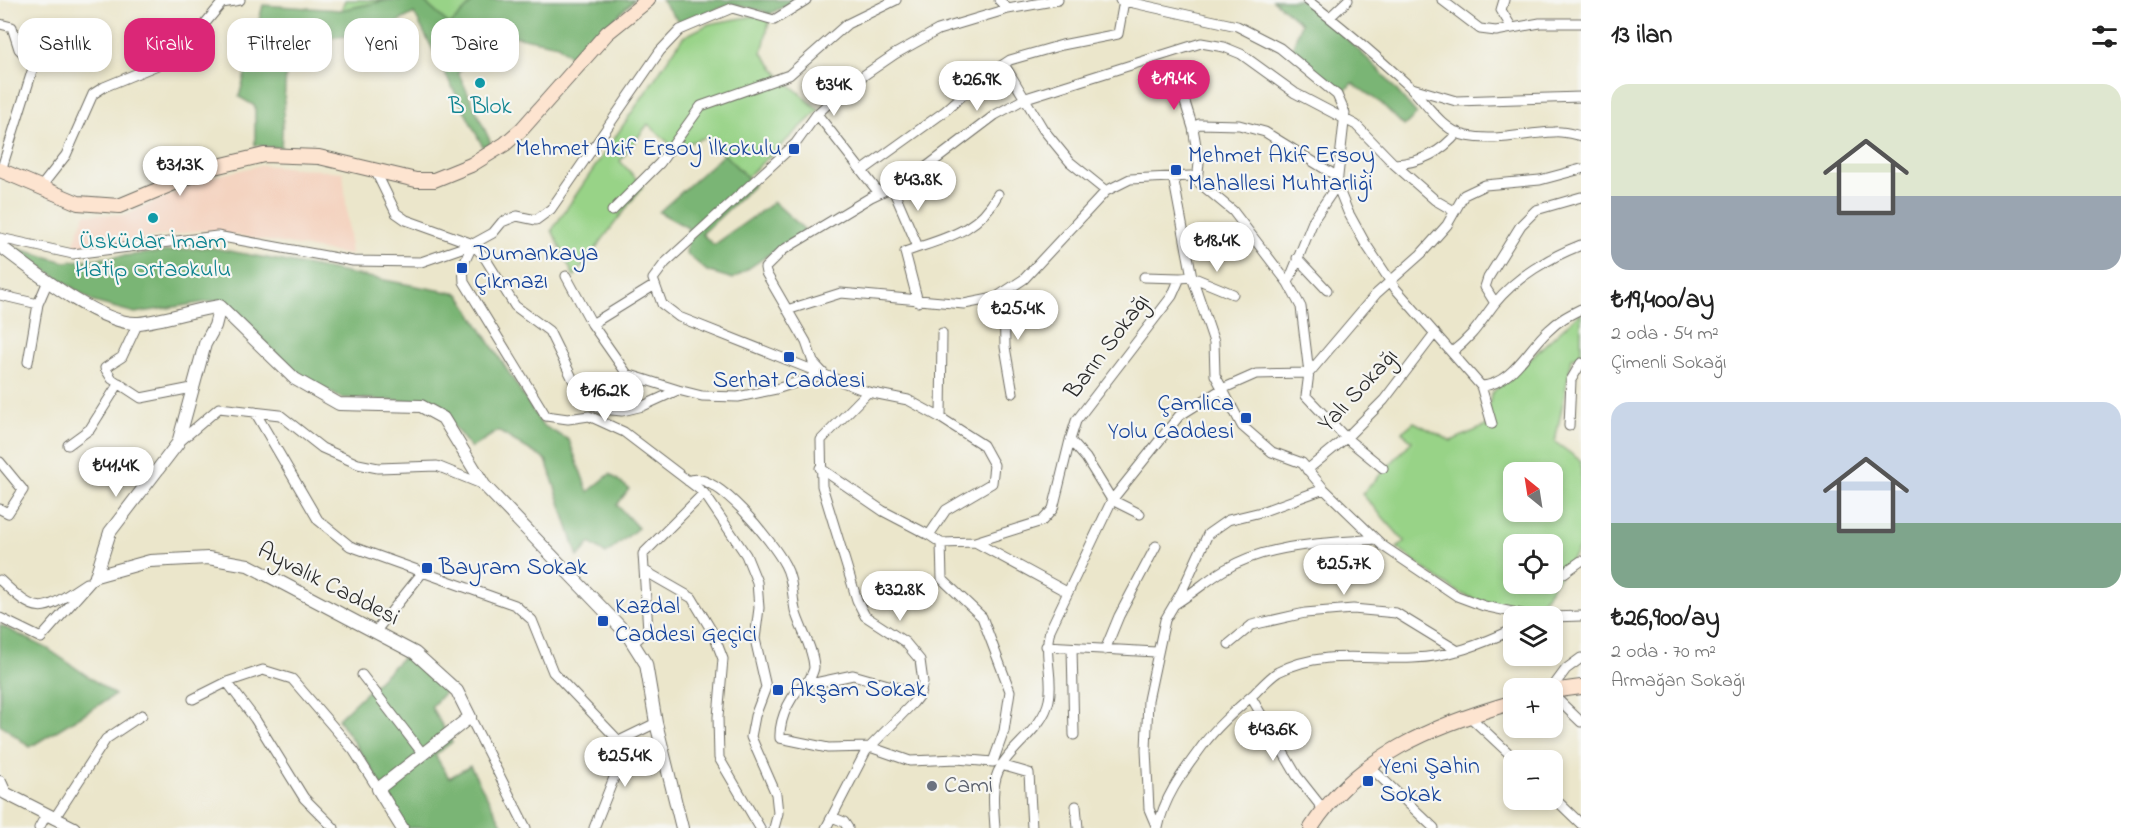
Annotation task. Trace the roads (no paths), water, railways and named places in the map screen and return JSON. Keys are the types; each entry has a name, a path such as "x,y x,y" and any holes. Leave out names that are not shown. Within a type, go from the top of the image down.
{"main road":[{"path":"1,171 78,203 119,206 210,168 264,154 319,157 416,180 434,180 489,155 522,129 607,33 645,1"},
{"path":"1563,691 1581,696"},
{"path":"1311,828 1323,809 1369,766 1409,739 1503,705"}],"street":[{"path":"40,188 66,155 93,94 104,87 172,59 188,44 222,2 240,0"},
{"path":"0,238 73,254 217,236 353,261 421,262 473,244 493,233 502,222 517,216 536,220 551,209 660,51 680,30 732,8 774,20 806,0"},
{"path":"612,211 660,163 701,106 789,75 847,24 896,0"},
{"path":"999,0 1008,9"},
{"path":"929,535 946,510 992,483 994,465 983,445 908,400 868,393 679,317 662,304 653,279 665,263 796,143 817,114 844,89 938,30 1008,9 1058,0"},
{"path":"862,171 944,112 981,79 1004,64 1062,45 1118,34 1122,0 1237,26 1280,48 1337,94 1345,113 1337,181 1314,219 1288,283"},
{"path":"1307,0 1330,17 1411,88 1455,131 1484,137 1518,137 1555,131 1581,136"},
{"path":"1330,17 1348,0"},
{"path":"1442,0 1480,29 1496,31 1540,23 1581,23"},
{"path":"1504,0 1501,10 1512,28"},
{"path":"0,24 12,27 19,50 34,64 1,171"},
{"path":"824,375 813,362 806,342 765,268 783,250 879,193 913,177 995,115 1026,98 1201,44 1224,46 1241,54 1295,93 1345,118 1372,139 1394,165 1435,200 1454,211"},
{"path":"1004,64 1043,129 1070,162 1106,191"},
{"path":"1180,86 1193,128 1199,164 1197,181"},
{"path":"1411,88 1456,101 1581,97"},
{"path":"817,114 879,193"},
{"path":"1193,128 1199,124 1239,125 1264,132 1337,181 1365,243 1390,280 1481,386 1492,424"},
{"path":"1394,165 1409,164 1431,156 1447,145 1455,131"},
{"path":"995,828 994,799 999,772 1039,722 1050,699 1046,646 1067,592 1112,500 1179,416 1222,389 1256,374 1309,373 1390,280 1421,254 1447,225 1464,195 1485,185 1540,180 1581,169"},
{"path":"375,170 396,213 406,220 473,244 486,258 515,306 549,331 583,400 601,409 622,411 643,406 678,390"},
{"path":"1173,176 1192,277 1214,342 1215,375 1242,426 1272,452 1302,463 1324,489 1376,539 1456,596 1503,610"},
{"path":"787,309 841,293 918,302 964,304 995,298 1024,279 1106,191 1130,179 1191,176 1233,211 1288,283 1301,307 1309,373 1306,396 1346,438 1383,468"},
{"path":"892,187 918,247"},
{"path":"918,302 905,252 971,228 991,207 998,194"},
{"path":"1495,303 1485,287 1488,278 1521,225 1536,210 1581,197"},
{"path":"473,244 463,265 464,282 535,402 546,416 568,419 589,416 624,432 704,494 746,555 757,582 759,608 755,639 766,687 754,716 751,736 776,794 778,813 774,828"},
{"path":"1452,352 1480,327 1495,303 1520,277 1581,245"},
{"path":"0,246 48,281 115,321 138,323 220,306"},
{"path":"1297,258 1327,290"},
{"path":"566,276 592,324 627,374 702,396 738,397 824,375"},
{"name":"Barın Sokağı","path":"1144,277 1192,277"},
{"path":"1192,277 1233,294"},
{"name":"Barın Sokağı","path":"975,542 1042,521 1053,508 1076,421 1172,296 1180,278"},
{"path":"28,362 38,304 48,281"},
{"path":"592,324 655,285"},
{"path":"1004,292 1005,346 1013,393"},
{"path":"0,295 38,304"},
{"path":"178,443 205,344 215,326 220,306"},
{"path":"220,306 295,379 339,404 422,406 442,418 484,485 627,633 646,664 656,723 682,828"},
{"path":"1481,386 1491,386 1523,361 1546,332 1560,320 1581,309"},
{"path":"138,323 122,357 105,368 119,383 141,398 192,388"},
{"path":"941,418 942,333"},
{"name":"Yalı Sokağı","path":"1307,470 1346,438 1384,400 1435,333"},
{"path":"1569,426 1571,380 1581,363"},
{"path":"68,445 90,429 119,383"},
{"path":"826,828 870,747 920,694 923,671 920,660 905,642 865,616 857,600 822,486 821,440 868,393"},
{"path":"0,618 41,638 96,576 110,532 178,443 219,408 280,415 322,448 358,464 378,468 437,466 484,485"},
{"path":"597,420 601,409"},
{"path":"255,412 318,520 350,546 515,605 532,620 553,672 619,741 617,771 594,828"},
{"path":"1070,440 1086,458 1112,500 1140,514"},
{"path":"0,462 22,490 8,513 0,509"},
{"path":"820,468 883,511 941,543 975,542 1067,592"},
{"path":"688,481 700,480 724,493 750,518 786,567 793,590 794,607 814,668 809,680 800,685 794,696 780,726 780,738 828,748 870,747 910,761 957,759 993,762 1029,773 1032,828"},
{"path":"1158,828 1149,809 1146,750 1148,700 1156,652 1165,620 1208,534 1228,520 1261,512 1324,489"},
{"path":"633,643 648,630 643,554 704,494"},
{"path":"1174,605 1223,570 1251,556 1302,545 1376,539"},
{"path":"941,543 942,579 982,617 1010,691 1004,730 993,762"},
{"path":"1105,650 1119,616 1156,546"},
{"name":"Ayvalık Caddesi","path":"96,576 150,561 208,558 248,565 415,653 457,691 470,717"},
{"path":"1564,573 1581,561"},
{"path":"645,571 692,598 713,633 723,659 718,717 719,758 760,828"},
{"path":"375,632 422,573"},
{"path":"0,580 21,599 39,608 50,606 96,576"},
{"path":"1228,644 1252,626 1305,613 1353,609 1396,613 1458,651"},
{"path":"1563,617 1581,616"},
{"path":"1158,828 1162,806 1180,776 1225,719 1277,672 1325,657 1414,658 1458,651 1503,634"},
{"path":"1046,646 1156,652"},
{"path":"1072,648 1074,735"},
{"path":"1563,682 1566,669 1581,658"},
{"path":"193,699 227,682 263,669 292,679 354,751 402,828"},
{"path":"362,675 423,754"},
{"path":"809,680 815,683 853,675 920,694"},
{"path":"227,682 255,719 304,798 334,828"},
{"path":"1563,693 1581,722"},
{"path":"1251,697 1297,776 1323,809"},
{"path":"39,828 50,817 101,746 123,725 142,715"},
{"path":"1469,716 1505,750"},
{"path":"378,789 470,717 526,828"},
{"path":"619,741 656,723"},
{"path":"1369,766 1434,828"},
{"path":"0,782 5,793 74,828"},
{"path":"1076,806 1078,828"},
{"path":"1563,807 1581,824"},
{"path":"832,817 844,822 848,828"}],"place":[{"name":"B Blok","path":"480,83"},
{"name":"Mehmet Akif Ersoy İlkokulu","path":"794,149"},
{"name":"Mehmet Akif Ersoy Mahallesi Muhtarliği","path":"1176,170"},
{"name":"Üsküdar İmam Hatip Ortaokulu","path":"153,218"},
{"name":"Dumankaya Çıkmazı","path":"462,268"},
{"name":"Serhat Caddesi","path":"789,357"},
{"name":"Çamlica Yolu Caddesi","path":"1246,418"},
{"name":"Bayram Sokak","path":"427,568"},
{"name":"Kazdal Caddesi Geçici","path":"603,621"},
{"name":"Akşam Sokak","path":"778,690"},
{"name":"Yeni Şahin Sokak","path":"1368,781"},
{"name":"Cami","path":"932,786"}]}
